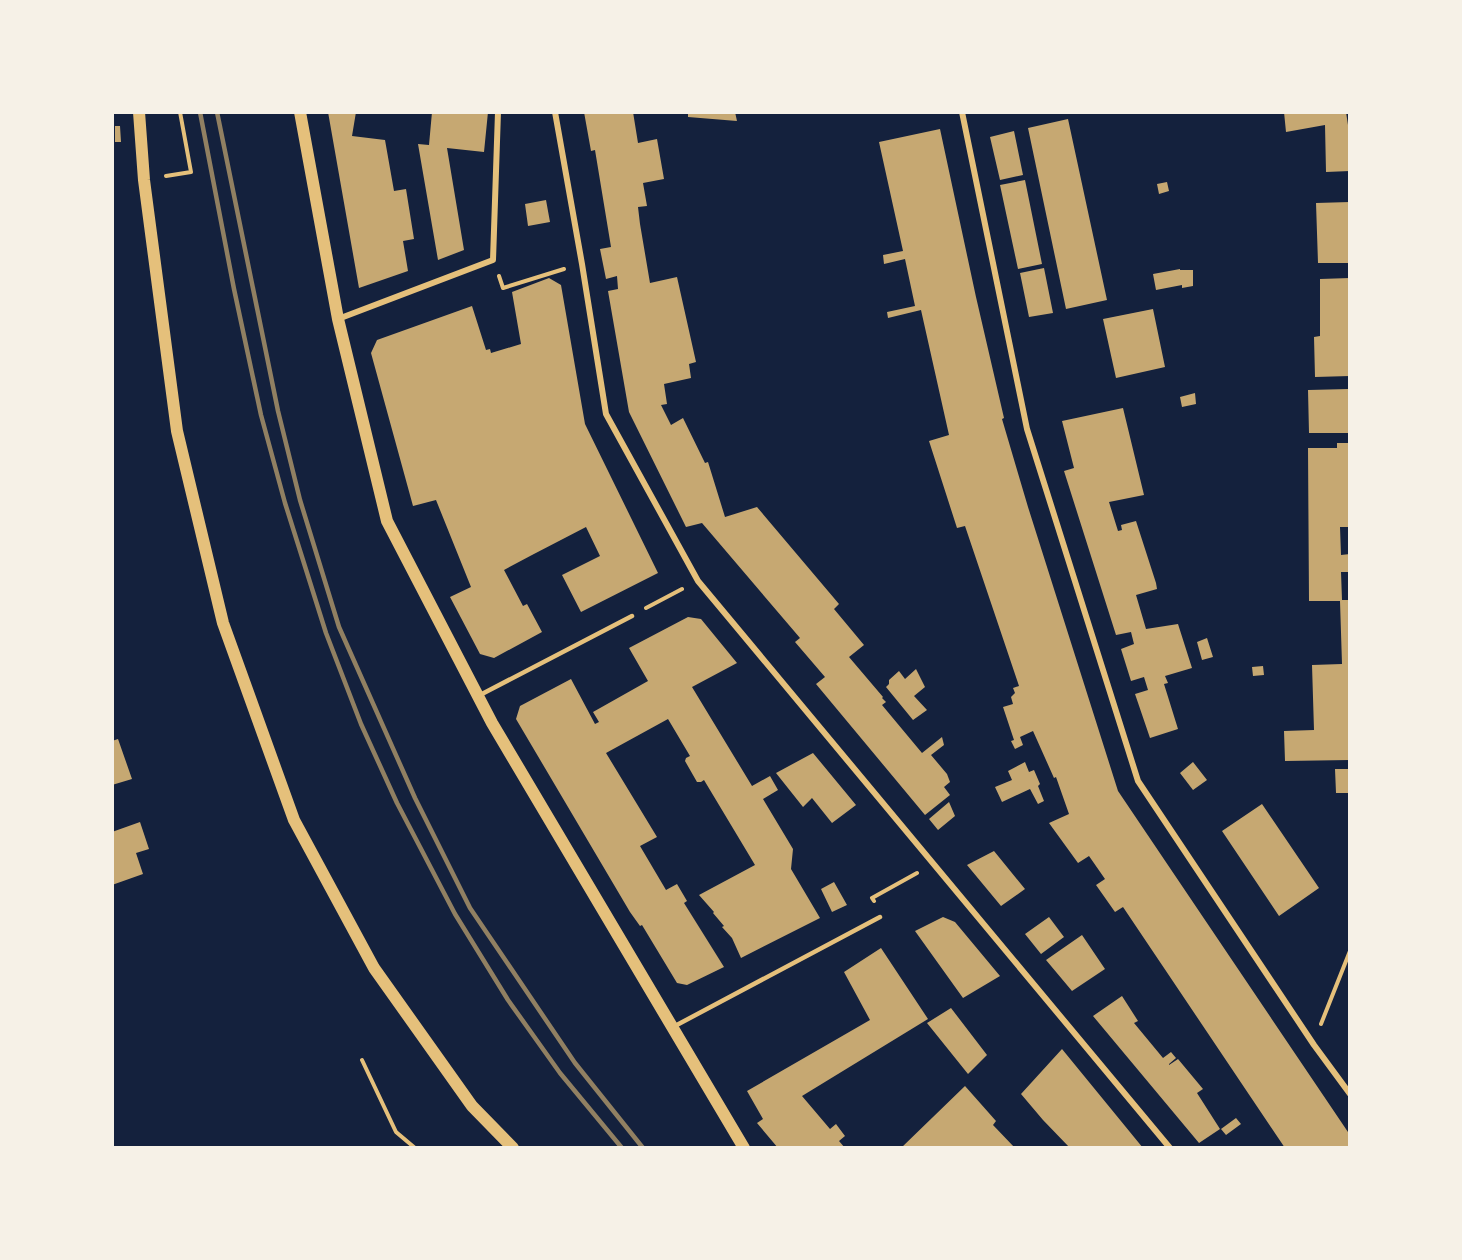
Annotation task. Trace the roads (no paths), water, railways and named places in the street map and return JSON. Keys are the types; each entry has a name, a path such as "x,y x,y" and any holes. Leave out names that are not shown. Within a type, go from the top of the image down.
{"main road":[{"path":"139,112 144,180 177,430 223,623 294,820 374,968 472,1106 513,1148"},
{"path":"300,112 338,319 387,521 477,697 744,1148"}],"street":[{"path":"338,319 493,260 498,112"},
{"path":"555,112 606,414 698,580 1170,1148"},
{"path":"962,112 1026,429 1138,781 1314,1045 1350,1094"}],"lane":[{"path":"477,697 632,616"},
{"path":"673,1027 880,917"}],"railway":[{"path":"200,112 261,415 285,503 326,633 361,724 397,803 455,914 508,1000 560,1073 622,1148"},
{"path":"217,112 278,411 300,500 339,627 415,798 470,908 575,1063 643,1148"}]}
